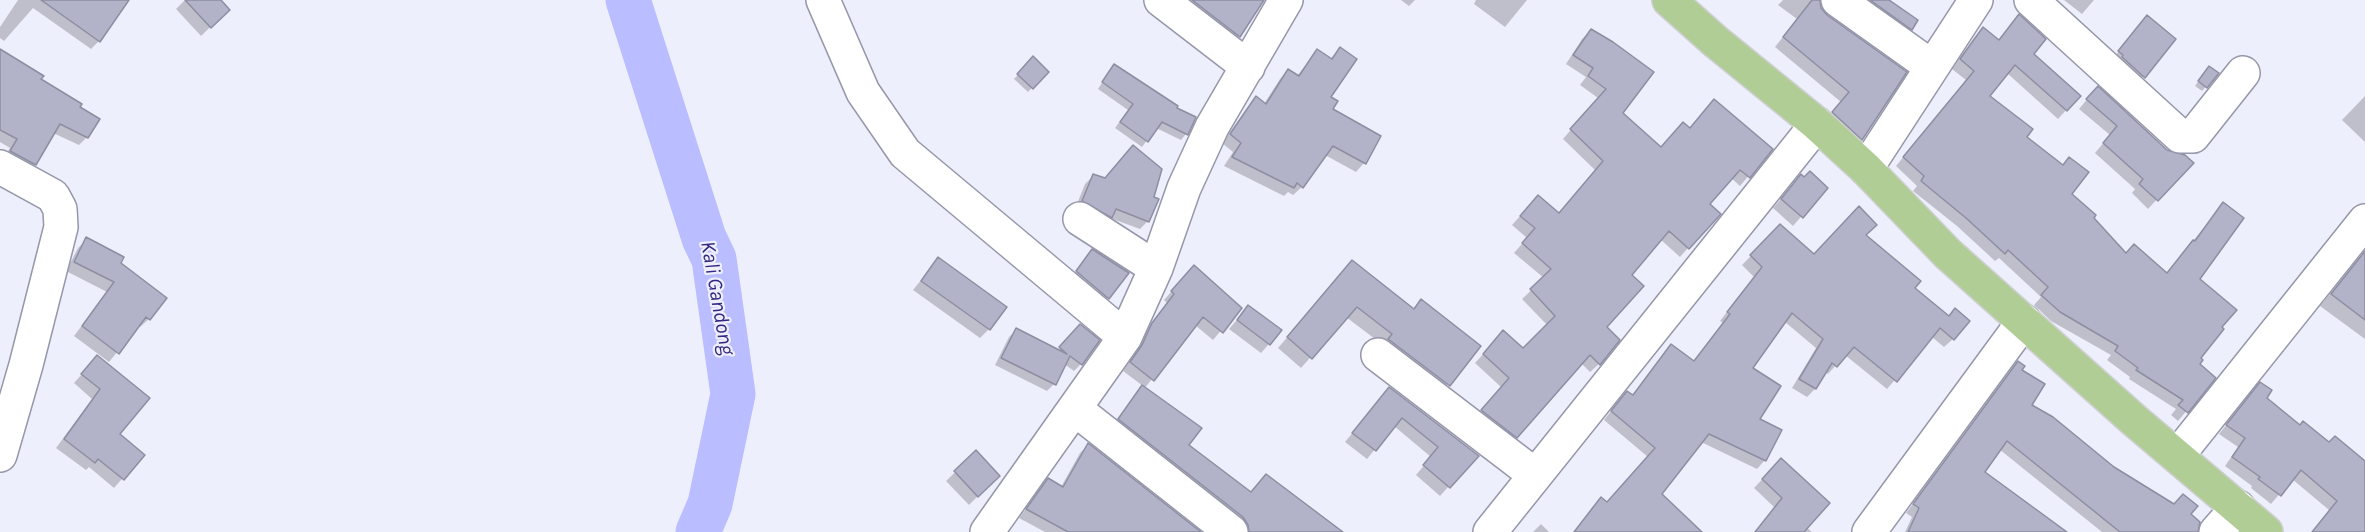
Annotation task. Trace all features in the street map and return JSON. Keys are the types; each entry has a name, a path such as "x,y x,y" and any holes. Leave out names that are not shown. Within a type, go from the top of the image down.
{"main road":[{"path":"1669,0 1715,41 1817,124 1866,169 1948,254 2134,420 2266,532"}],"street":[{"path":"823,0 863,92 905,153 1125,337"},
{"path":"1161,0 1248,67"},
{"path":"987,532 1125,337 1156,268 1184,188 1212,127 1286,0"},
{"path":"1838,0 1932,67"},
{"path":"1866,169 1976,0"},
{"path":"2031,0 2180,136 2193,136 2243,73"},
{"path":"1490,532 1817,124"},
{"path":"0,167 53,196 60,209 61,227 32,344 0,455"},
{"path":"1080,219 1156,268"},
{"path":"2178,455 2365,220"},
{"path":"1869,532 2024,321"},
{"path":"1378,355 1535,475"},
{"path":"1075,409 1231,532"},
{"path":"2216,532 2238,507"}],"building":[{"path":"41,0 129,0 100,42"},
{"path":"185,0 221,0 230,10 211,28"},
{"path":"1192,0 1264,0 1240,37"},
{"path":"1812,0 1820,0 1821,8 1827,15 1907,72 1862,140 1832,112 1849,92 1783,37"},
{"path":"1870,0 1889,0 1918,20 1912,30"},
{"path":"2019,14 2046,39 2034,54 2081,96 2067,111 2015,65 1990,96 2033,129 2027,137 2063,165 2069,157 2089,172 2072,194 2096,215 2094,218 2126,253 2134,244 2167,273 2193,240 2195,241 2223,202 2244,218 2200,279 2237,310 2201,358 2203,360 2200,364 2216,378 2188,413 2178,405 2183,400 2136,370 2138,368 2115,351 2118,346 2060,312 2041,295 2048,287 2008,250 2005,254 1921,181 1924,176 1903,157 1974,71 1960,59 1983,27 1999,40"},
{"path":"2147,15 2176,39 2145,78 2118,51"},
{"path":"1591,29 1654,72 1623,113 1661,147 1683,122 1690,128 1714,99 1773,149 1750,178 1740,170 1710,204 1721,214 1689,249 1669,231 1632,275 1644,286 1607,327 1620,340 1600,365 1590,355 1517,438 1481,410 1509,378 1483,354 1503,330 1523,348 1555,316 1530,289 1551,269 1522,243 1535,228 1520,216 1538,195 1559,213 1603,161 1570,129 1606,89 1588,76 1593,68 1573,55"},
{"path":"1340,47 1357,59 1331,97 1338,101 1333,109 1381,136 1366,164 1333,146 1303,188 1297,183 1294,188 1232,157 1241,143 1230,134 1256,96 1266,104 1288,69 1299,76 1317,49 1332,59"},
{"path":"0,49 44,76 41,79 82,104 80,107 100,119 88,138 60,124 36,165 10,151 17,139 0,130"},
{"path":"1033,56 1049,72 1033,89 1017,74"},
{"path":"1114,64 1178,106 1177,108 1196,117 1188,135 1162,122 1148,142 1120,122 1133,104 1102,82"},
{"path":"2209,66 2219,73 2207,88 2198,81"},
{"path":"2098,86 2167,150 2185,155 2194,163 2158,201 2139,184 2143,179 2103,143 2117,126 2086,99"},
{"path":"1133,145 1162,169 1154,197 1159,199 1149,222 1116,209 1112,218 1082,201 1093,174 1105,178"},
{"path":"1810,171 1828,188 1803,218 1781,199 1801,174 1804,177"},
{"path":"1859,206 1877,225 1866,235 1921,281 1915,288 1949,316 1955,308 1970,321 1954,340 1940,328 1897,382 1854,347 1837,367 1832,363 1816,389 1799,379 1823,339 1792,313 1753,368 1781,386 1760,419 1782,430 1766,461 1709,434 1662,494 1702,532 1574,532 1601,497 1607,502 1655,448 1611,411 1627,391 1633,395 1671,344 1694,361 1730,314 1727,312 1762,267 1750,255 1780,224 1814,254"},
{"path":"86,237 124,257 121,263 167,298 150,320 146,317 119,354 82,326 114,282 74,262"},
{"path":"1092,249 1129,273 1109,299 1076,271"},
{"path":"2365,251 2365,320 2331,294"},
{"path":"938,257 1007,307 990,330 921,281"},
{"path":"1352,260 1414,309 1421,299 1481,346 1450,386 1388,339 1392,334 1357,307 1312,359 1287,337"},
{"path":"1194,265 1242,308 1223,333 1203,317 1154,381 1130,362 1142,345 1152,323 1174,294 1171,291"},
{"path":"1248,305 1282,330 1270,345 1237,320"},
{"path":"1080,324 1100,340 1082,365 1070,356 1056,385 1001,358 1016,328 1067,354 1059,347"},
{"path":"97,355 150,398 120,434 145,455 124,480 98,459 95,463 64,439 100,389 81,374"},
{"path":"2018,361 2025,366 2022,370 2045,384 2032,405 2053,417 2114,467 2174,504 2183,494 2198,506 2191,514 2200,522 2198,532 2120,532 2007,441 1985,472 2067,532 1908,532 1919,508 1913,504"},
{"path":"2260,382 2272,390 2267,398 2300,425 2303,421 2329,442 2335,436 2365,461 2365,532 2312,532 2337,501 2301,470 2281,496 2232,457 2245,438 2226,425"},
{"path":"1142,385 1202,428 1189,445 1251,492 1266,474 1343,532 1249,532 1243,517 1118,419"},
{"path":"1389,387 1479,456 1450,488 1423,465 1438,447 1402,418 1376,451 1352,433"},
{"path":"1088,443 1201,532 1068,532 1026,509 1048,478 1063,487"},
{"path":"976,450 1000,476 978,497 954,471"},
{"path":"1781,458 1830,503 1804,532 1755,532 1782,498 1762,479"}],"waterway":[{"name":"Kali Gandong","path":"628,0 704,238 714,259 733,394 710,504 698,532"}]}
